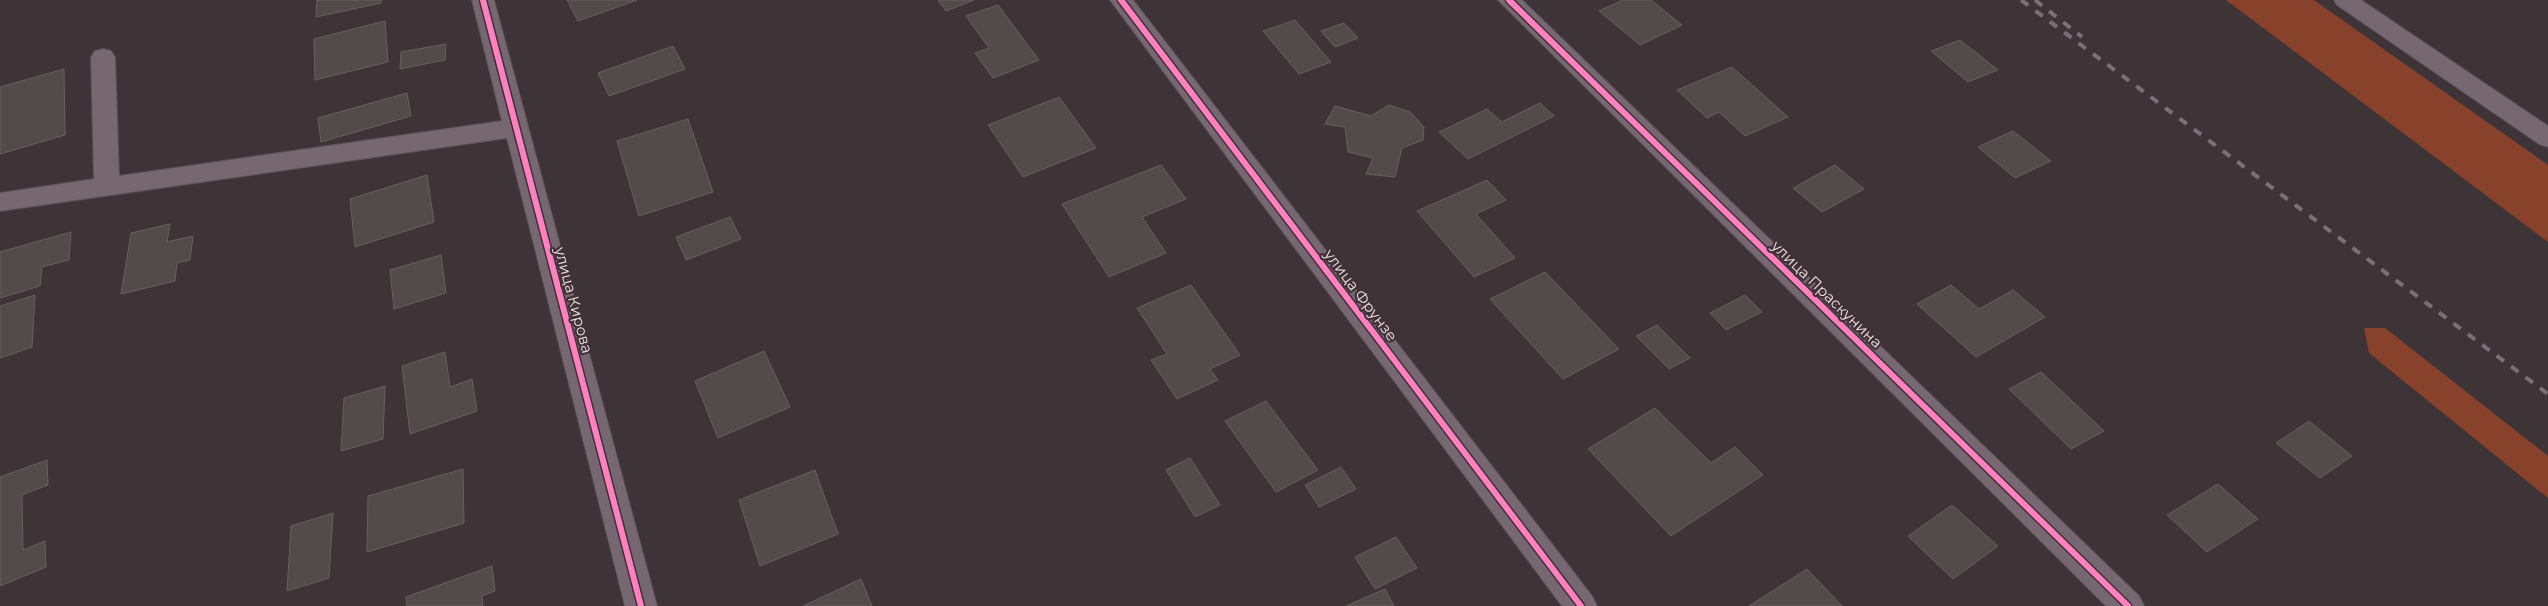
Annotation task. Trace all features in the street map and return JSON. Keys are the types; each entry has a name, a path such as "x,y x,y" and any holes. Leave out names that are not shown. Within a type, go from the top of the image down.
{"street":[{"name":"улица Кирова","path":"483,0 640,606"},
{"name":"улица Фрунзе","path":"1121,0 1581,606"},
{"name":"улица Праскунина","path":"1509,0 2128,606"},
{"path":"2345,0 2548,138"},
{"path":"103,57 106,187"},
{"path":"0,202 516,128"}],"shaded area":[{"path":"2226,0 2314,0 2548,165 2548,242"},
{"path":"2364,328 2385,328 2548,456 2548,498 2369,353"}],"building":[{"path":"317,0 381,0 381,3 316,17"},
{"path":"567,0 637,0 578,21"},
{"path":"938,0 974,0 946,11"},
{"path":"1623,0 1651,0 1682,25 1640,45 1599,11"},
{"path":"998,5 1039,60 993,78 975,53 989,48 966,16"},
{"path":"1295,20 1331,62 1299,74 1263,31"},
{"path":"385,21 388,62 315,80 314,39"},
{"path":"1344,23 1358,38 1335,47 1321,31"},
{"path":"1960,40 1998,70 1968,82 1931,51"},
{"path":"446,44 445,60 400,69 401,52"},
{"path":"673,46 685,69 609,96 598,73"},
{"path":"1732,67 1788,117 1745,136 1719,112 1707,118 1677,90"},
{"path":"64,69 65,135 0,154 0,87"},
{"path":"407,93 411,116 321,142 318,118"},
{"path":"1059,97 1096,148 1023,177 988,125"},
{"path":"1540,103 1554,116 1468,159 1439,132 1487,109 1502,122"},
{"path":"1389,105 1410,112 1424,127 1423,140 1402,148 1395,177 1366,174 1373,158 1348,152 1345,127 1325,124 1335,106 1371,116"},
{"path":"688,119 713,192 639,216 617,141"},
{"path":"2013,131 2051,161 2015,178 1978,147"},
{"path":"1161,165 1186,199 1142,217 1166,253 1109,277 1062,204"},
{"path":"1835,165 1864,189 1822,212 1793,188"},
{"path":"427,175 434,222 355,247 350,199"},
{"path":"1487,180 1506,200 1476,214 1515,258 1474,277 1417,211"},
{"path":"730,217 741,239 686,260 676,237"},
{"path":"170,224 167,242 193,236 190,260 177,263 175,281 121,294 131,233"},
{"path":"71,232 69,260 42,267 40,286 0,298 0,252"},
{"path":"441,255 446,293 394,309 390,270"},
{"path":"1545,272 1619,349 1563,379 1490,299"},
{"path":"1191,285 1240,355 1210,369 1218,380 1177,399 1151,360 1167,354 1137,308"},
{"path":"1951,285 1979,309 2013,290 2045,317 1976,357 1917,304"},
{"path":"35,295 32,347 0,358 0,306"},
{"path":"1745,295 1762,312 1726,330 1710,313"},
{"path":"1657,325 1690,358 1669,369 1636,336"},
{"path":"764,351 790,407 718,438 695,381"},
{"path":"445,352 450,387 472,379 477,411 410,434 402,366"},
{"path":"2041,372 2104,431 2071,449 2009,389"},
{"path":"385,386 383,439 341,451 344,398"},
{"path":"1266,401 1318,470 1276,492 1225,421"},
{"path":"1655,408 1711,463 1735,447 1763,475 1671,536 1588,449"},
{"path":"2309,421 2352,456 2320,478 2276,443"},
{"path":"1190,458 1220,505 1195,517 1166,470"},
{"path":"47,460 48,485 22,495 23,550 45,541 46,567 0,586 0,477"},
{"path":"1341,467 1356,489 1319,507 1305,485"},
{"path":"463,469 464,523 367,552 368,496"},
{"path":"815,470 838,534 760,566 739,500"},
{"path":"2218,484 2258,519 2207,552 2167,515"},
{"path":"1952,505 1998,546 1953,579 1908,536"},
{"path":"333,513 329,578 287,591 291,526"},
{"path":"1396,537 1417,568 1375,589 1355,557"},
{"path":"492,566 495,591 482,596 483,606 407,606 406,597"},
{"path":"1807,569 1842,606 1749,606"},
{"path":"861,579 872,606 803,606"},
{"path":"1385,589 1394,606 1346,606"}],"railway":[{"path":"2021,0 2548,394"},
{"path":"2035,0 2082,37"}],"cycle path":[{"path":"483,0 641,606"},
{"path":"1121,0 1581,606"},
{"path":"1509,0 2128,606"}]}
